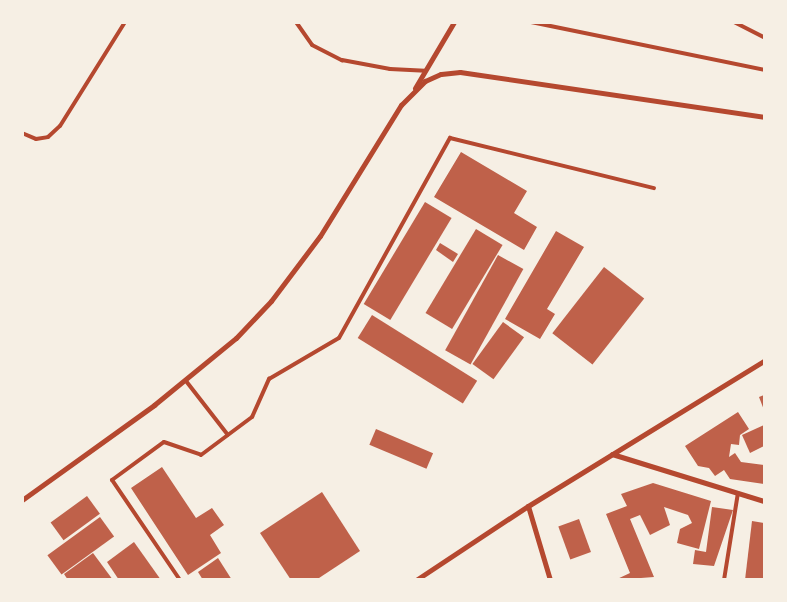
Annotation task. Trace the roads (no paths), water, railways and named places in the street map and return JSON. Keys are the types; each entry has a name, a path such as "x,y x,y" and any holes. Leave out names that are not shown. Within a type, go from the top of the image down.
{"street":[{"path":"22,500 186,381 236,338 271,301 320,236 401,105 413,91 454,22"},
{"path":"413,91 441,74 460,72 764,117"},
{"path":"416,580 528,506 764,361"},
{"path":"612,454 764,501"},
{"path":"528,506 550,580"}],"lane":[{"path":"22,133 36,139 48,137 60,126 125,22"},
{"path":"296,22 312,45 342,60 390,69 425,71"},
{"path":"531,22 764,70"},
{"path":"734,22 764,37"},
{"path":"180,580 112,480 164,442 201,456 252,417 269,379 340,338 450,138 654,188"},
{"path":"186,381 228,435"},
{"path":"724,580 738,493"}]}
